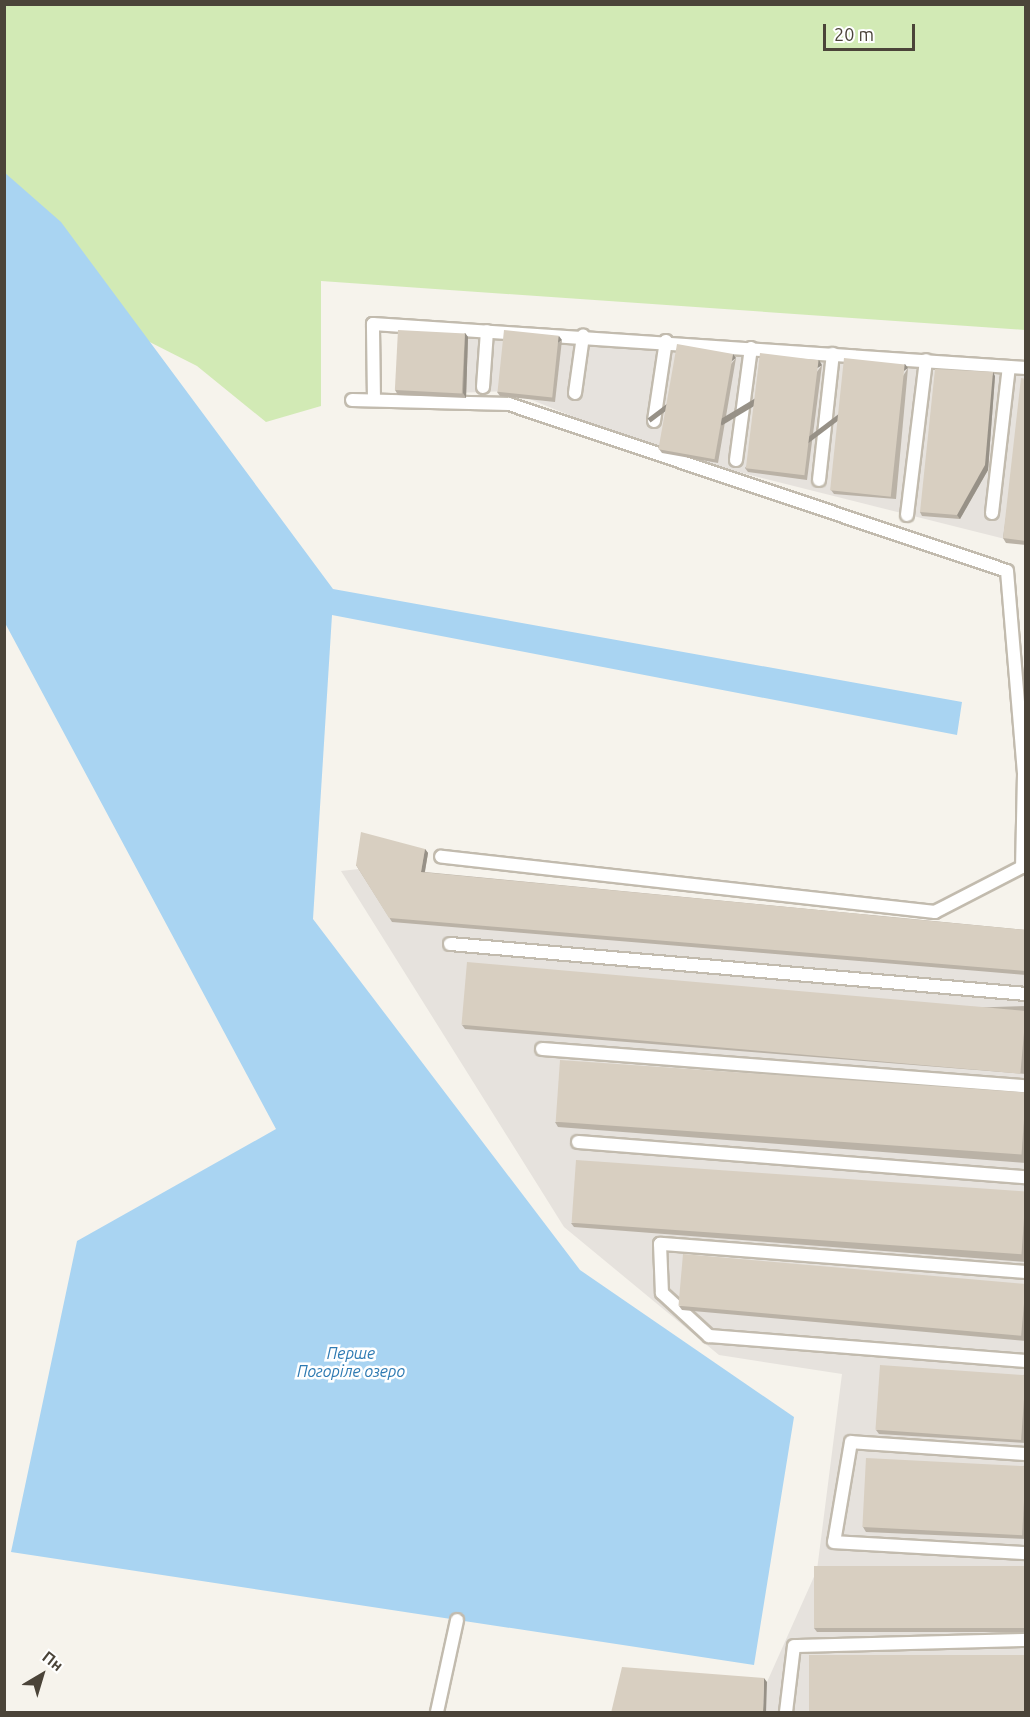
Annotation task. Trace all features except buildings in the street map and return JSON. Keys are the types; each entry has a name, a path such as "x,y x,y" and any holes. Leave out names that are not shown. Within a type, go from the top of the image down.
{"lane":[{"path":"374,400 373,324 666,341 1026,368"},
{"path":"483,387 487,331"},
{"path":"575,393 583,336"},
{"path":"654,421 666,341"},
{"path":"736,460 751,348"},
{"path":"819,480 833,354"},
{"path":"907,515 926,360"},
{"path":"992,513 1009,367"},
{"path":"352,400 509,404 1007,571 1025,774 1022,867 935,912 441,857"},
{"path":"450,944 1026,994"},
{"path":"542,1049 1026,1086"},
{"path":"578,1142 1026,1177"},
{"path":"1026,1272 660,1244 662,1293 709,1336 1026,1361"},
{"path":"1026,1454 851,1442 834,1542 1026,1552"},
{"path":"437,1713 457,1620"},
{"path":"786,1713 794,1646 1026,1640"}],"shaded area":[{"path":"401,334 1025,362 1025,544 662,453 510,391 398,395"},
{"path":"359,869 1025,933 1025,1712 709,1712 740,1679 767,1682 817,1570 842,1374 719,1355 564,1227 341,871"}],"green space":[{"path":"4,5 1025,5 1025,330 321,281 321,406 266,422 197,366 49,291 5,227"}],"water":[{"name":"Перше Погоріле озеро","path":"4,172 61,222 333,589 962,702 957,735 332,615 313,919 580,1270 794,1417 754,1665 11,1552 77,1241 276,1129 5,623"}]}
